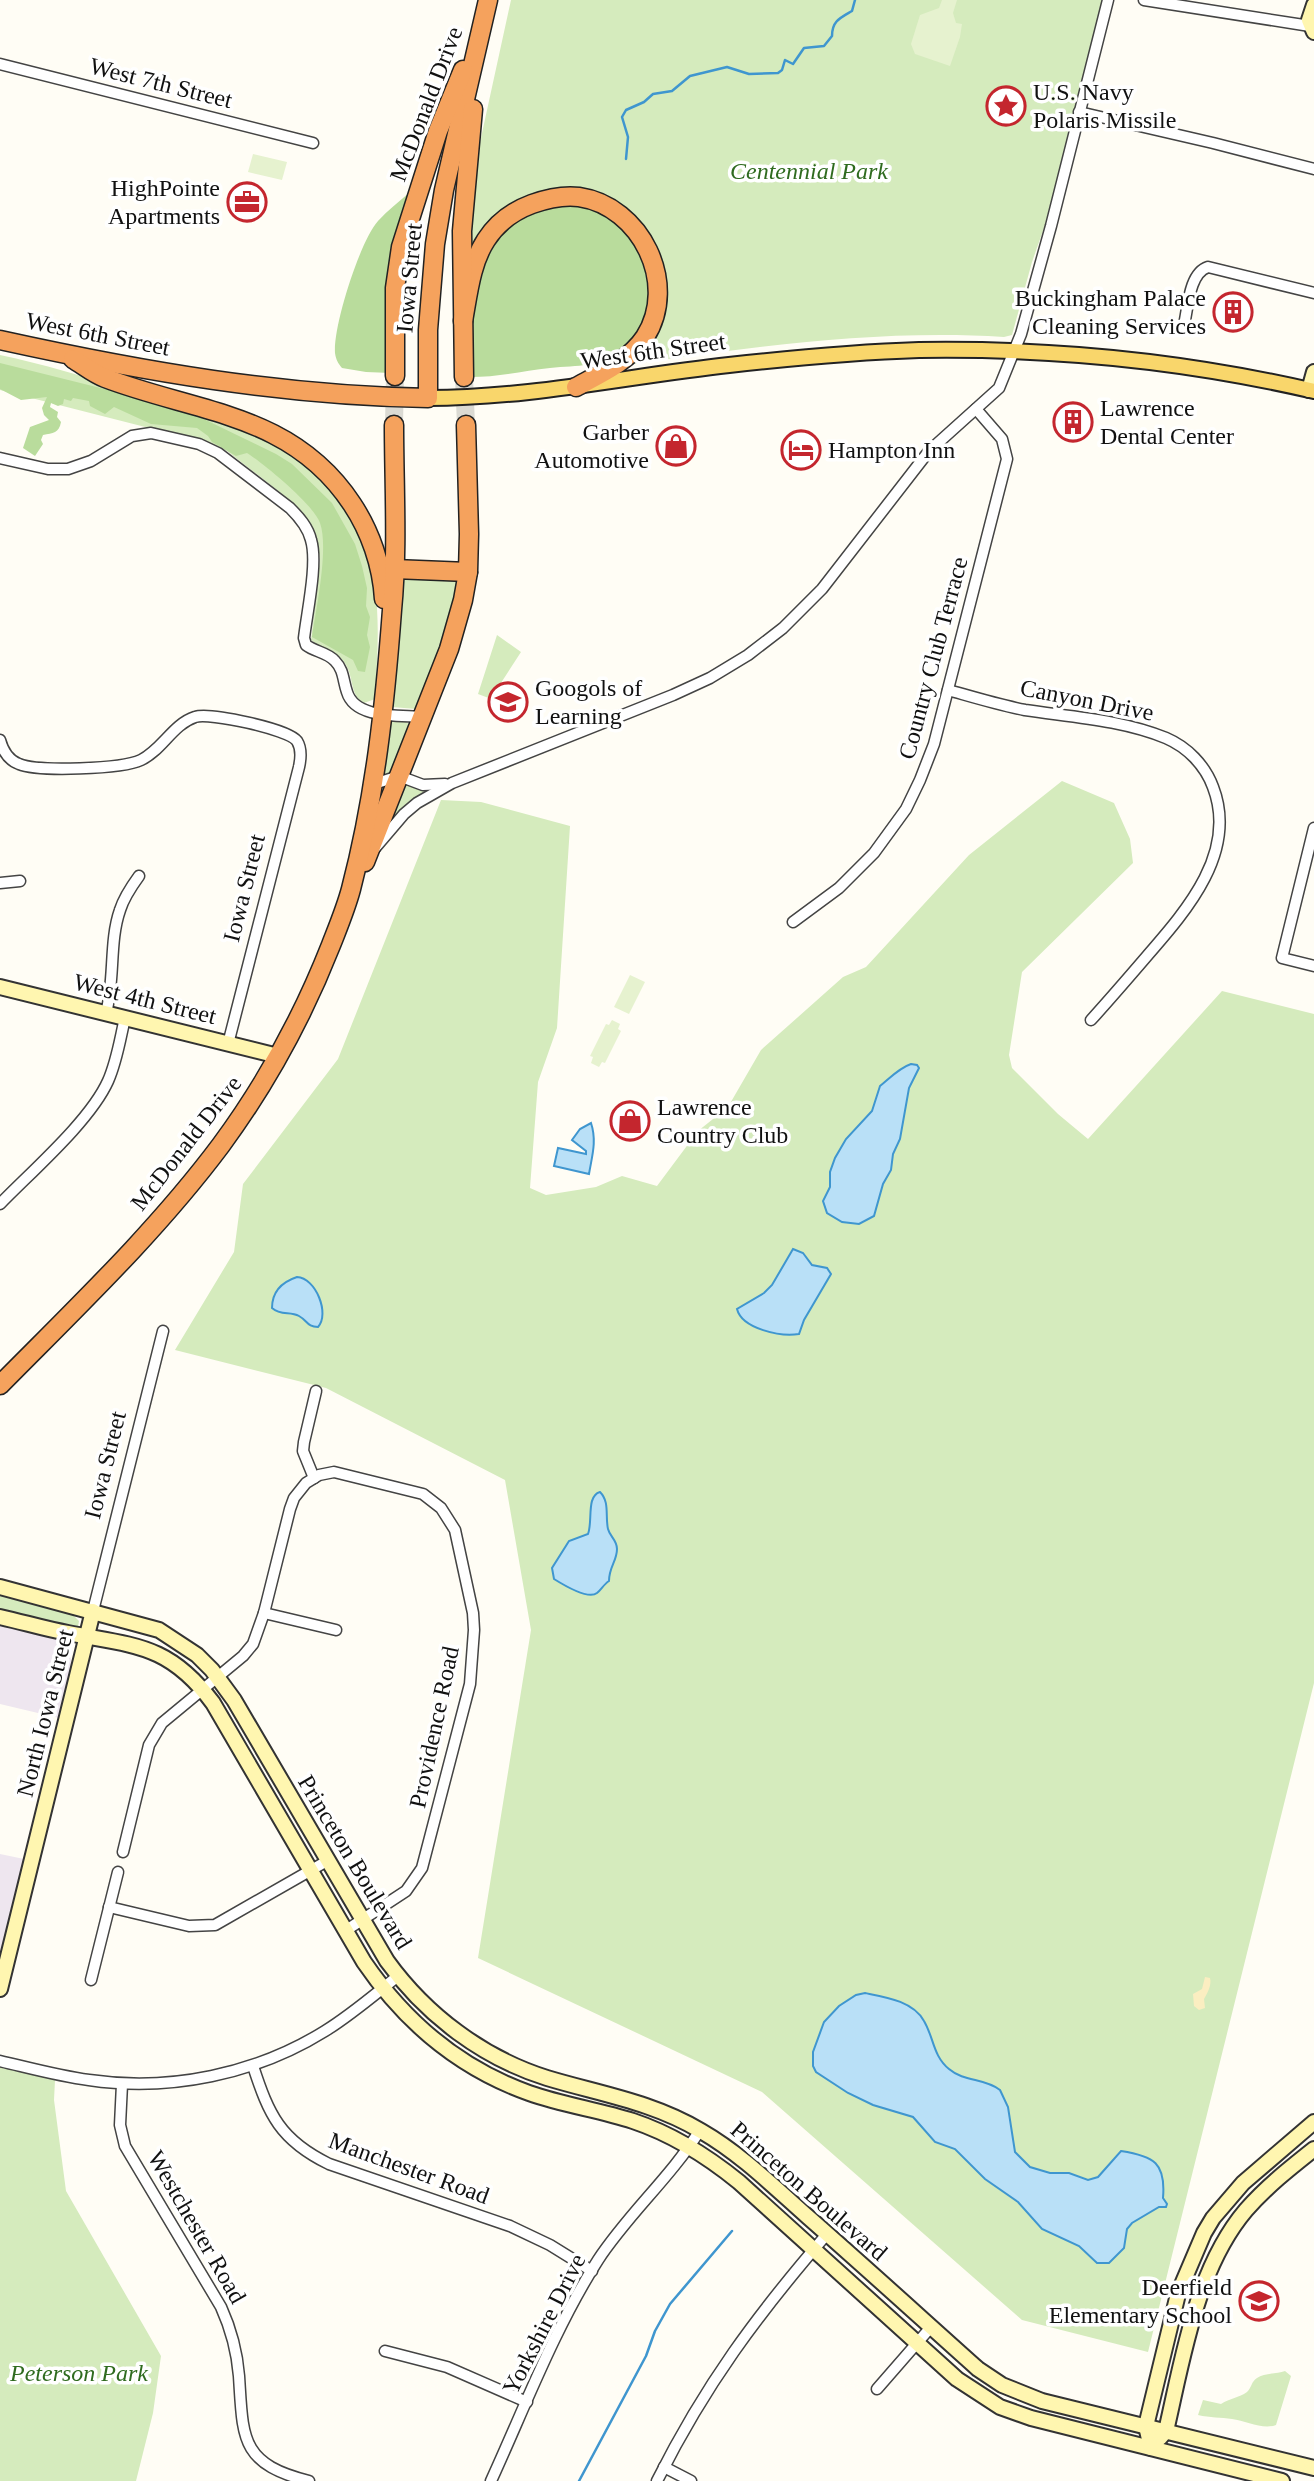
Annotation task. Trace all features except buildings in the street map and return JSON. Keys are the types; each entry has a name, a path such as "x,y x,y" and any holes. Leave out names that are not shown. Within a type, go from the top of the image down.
{"highway":[{"name":"Iowa Street","path":"428,398 428,330 435,244 444,190 488,0"},
{"name":"McDonald Drive","path":"464,377 463,204 482,25"},
{"name":"McDonald Drive","path":"395,376 395,288 401,247 438,131 482,25"},
{"path":"463,321 478,255 485,241 506,218 521,208 566,197 587,199 604,206 630,224 646,245 656,272 657,303 649,329 638,346 616,364 576,387"},
{"name":"West 6th Street","path":"0,340 194,377 286,390 366,397 428,398"},
{"path":"64,353 103,377 253,423 293,444 324,468 342,489 370,538 383,589 388,645"},
{"name":"McDonald Drive","path":"351,890 374,784 384,713 393,609 394,425"},
{"name":"McDonald Drive","path":"0,1385 189,1185 246,1110 278,1056 319,974 351,890 369,856 452,641 468,572 466,425"},
{"path":"394,569 468,572"}],"main road":[{"name":"West 6th Street","path":"428,398 503,396 725,366 909,351 1014,352 1106,358 1167,365 1312,390"}],"street":[{"path":"369,856 404,814 417,803 452,783 673,695 739,662 783,628 822,589 929,452 999,388 1014,352 1051,226 1108,0"},
{"path":"1144,0 1312,29 1309,20 1314,5"},
{"name":"West 7th Street","path":"0,64 313,143"},
{"path":"1079,113 1314,169"},
{"path":"1184,326 1196,277 1208,267 1314,293"},
{"path":"1312,390 1314,372"},
{"name":"Country Club Terrace","path":"793,922 856,873 891,832 920,780 934,744 1007,459 1002,439 975,408"},
{"path":"0,458 48,469 68,469 142,433 192,443 218,453 290,508 311,537 314,556 304,638 306,645 338,664 349,698 354,704 365,710 422,717"},
{"name":"Canyon Drive","path":"948,691 1022,709 1096,720 1163,737 1193,756 1211,780 1220,821 1215,850 1203,882 1184,913 1091,1020"},
{"name":"Iowa Street","path":"0,740 10,759 19,764 39,768 134,763 160,747 184,723 202,715 283,731 298,743 301,757 288,816 228,1044"},
{"path":"374,784 399,776 424,785 452,783"},
{"path":"1314,828 1282,958 1314,966"},
{"path":"106,1013 112,991 119,912 127,893 139,876"},
{"path":"0,883 20,881"},
{"name":"West 4th Street","path":"0,987 278,1056"},
{"path":"0,1204 83,1117 103,1092 113,1069 125,1018"},
{"name":"Iowa Street","path":"93,1611 163,1331"},
{"path":"123,1852 154,1734 174,1712 243,1656 253,1644 264,1613 290,1509 300,1489 314,1478 303,1451 303,1442 316,1391"},
{"name":"Providence Road","path":"314,1478 334,1472 344,1473 412,1490 433,1500 449,1518 455,1530 473,1613 474,1648 470,1684 425,1861 406,1891 345,1931"},
{"name":"Princeton Boulevard","path":"0,1587 145,1625 170,1635 197,1655 218,1677 234,1700 362,1921 398,1976 454,2030 503,2060 543,2077 647,2105 700,2130 743,2160 978,2369 1018,2392 1314,2468"},
{"name":"North Iowa Street","path":"0,1989 93,1611"},
{"path":"264,1613 336,1630"},
{"name":"Princeton Boulevard","path":"0,1616 130,1644 157,1652 182,1668 203,1689 309,1872 382,1989 432,2038 488,2075 530,2094 652,2128 689,2147 730,2175 969,2388 1000,2407 1031,2418 1282,2481"},
{"path":"109,1907 189,1926 215,1925 327,1861"},
{"path":"91,1980 118,1872"},
{"path":"0,2061 55,2075 122,2084 187,2080 253,2066 325,2032 398,1976"},
{"name":"Manchester Road","path":"253,2066 274,2120 288,2137 313,2156 329,2164 510,2226 550,2245 592,2271"},
{"name":"Westchester Road","path":"122,2084 120,2126 125,2146 221,2306 229,2324 237,2357 241,2422 248,2443 269,2467 309,2481"},
{"path":"1151,2448 1146,2426 1178,2294 1204,2233 1213,2218 1243,2183 1314,2122"},
{"name":"Yorkshire Drive","path":"491,2481 574,2301 613,2240 700,2130"},
{"path":"1151,2448 1166,2431 1196,2310 1221,2246 1258,2197 1314,2149"},
{"path":"657,2481 711,2383 729,2356 777,2292 827,2234"},
{"path":"877,2389 931,2327"},
{"path":"385,2351 447,2367 527,2402"},
{"path":"664,2467 691,2481"}],"shaded area":[{"path":"0,1623 56,1637 68,1648 72,1664 59,1718 0,1704"},
{"path":"0,1854 24,1859 0,1956"}],"green space":[{"name":"Centennial Park","path":"511,0 1103,0 1045,225 1012,335 909,335 815,341 627,365 631,218 539,196 470,261 468,248 477,156"},
{"path":"942,0 957,0 953,13 956,23 962,24 950,66 915,54 911,44 920,15 939,8"},
{"path":"253,154 287,162 282,180 248,172"},
{"path":"410,192 391,373 342,368 335,355 338,324 356,264 378,221"},
{"path":"556,206 574,206 597,211 615,222 635,243 647,270 649,284 647,313 640,335 616,354 598,362 470,377 475,301 485,263 493,247 515,223"},
{"path":"0,355 220,416 284,448 322,478 351,515 369,557 378,617 375,699 364,703 360,700 354,692 344,662 336,654 311,640 320,560 317,539 310,522 291,501 227,451 212,444 0,390"},
{"path":"0,363 181,408 292,464 332,503 355,544 367,588 366,606 370,617 367,635 370,647 365,672 358,671 353,660 312,637 322,563 320,523 299,496 276,475 247,453 236,456 212,442 197,428 151,424 114,407 105,414 90,406 89,401 73,398 71,401 64,399 63,404 58,406 51,403 50,407 58,412 60,426 55,432 43,435 43,444 35,456 23,448 30,427 49,420 42,408 47,397 21,400 0,389"},
{"path":"406,577 454,578 458,581 453,610 421,705 416,709 392,707 402,580"},
{"path":"497,635 521,652 499,686 494,700 478,694"},
{"path":"391,721 405,721 409,724 396,772 382,775"},
{"name":"Lawrence Country Club","path":"1062,781 1114,803 1130,839 1133,863 1022,972 1009,1055 1012,1068 1058,1114 1088,1139 1222,991 1314,1014 1314,1683 1148,2352 1022,2320 762,2092 478,1958 531,1630 505,1480 326,1388 175,1350 234,1252 243,1184 338,1059 441,800 481,802 570,826 557,1028 538,1082 530,1188 546,1195 596,1187 622,1176 657,1186 698,1131 728,1107 761,1050 843,977 866,967 969,855"},
{"path":"403,783 432,790 403,809 388,823"},
{"path":"630,975 645,982 629,1014 614,1007"},
{"path":"612,1020 620,1024 618,1029 621,1031 605,1063 602,1062 599,1067 591,1063 593,1057 590,1056 606,1024 609,1025"},
{"path":"0,1595 69,1611 79,1621 78,1627 0,1610"},
{"name":"Peterson Park","path":"0,2067 55,2080 54,2100 66,2191 161,2356 153,2413 136,2481 0,2481"},
{"path":"1285,2371 1291,2376 1276,2425 1260,2426 1198,2415 1203,2400 1221,2404 1247,2392 1260,2376"}],"sand":[{"path":"1205,1977 1210,1978 1210,1984 1204,1999 1205,2008 1199,2010 1194,2006 1193,1994 1202,1989"}],"water":[{"path":"911,1064 919,1068 909,1088 900,1139 874,1216 859,1224 842,1222 827,1213 823,1201 830,1187 830,1172 835,1158 846,1139 872,1111 880,1086"},
{"path":"591,1123 594,1142 589,1174 554,1166 558,1148 586,1154 586,1151 572,1140 580,1129"},
{"path":"793,1249 803,1253 812,1265 827,1268 831,1274 804,1320 799,1334 773,1333 746,1322 737,1309 772,1285"},
{"path":"297,1277 310,1283 319,1298 322,1314 318,1327 296,1315 272,1308 279,1288"},
{"path":"600,1492 605,1500 608,1529 616,1543 617,1553 609,1581 593,1595 575,1591 554,1579 552,1568 569,1541 588,1534 591,1504"},
{"path":"865,1993 898,2001 913,2009 924,2021 937,2053 949,2069 1000,2090 1008,2107 1015,2152 1030,2167 1050,2173 1069,2173 1088,2180 1098,2177 1121,2151 1142,2156 1156,2163 1160,2169 1166,2207 1159,2207 1132,2223 1127,2229 1124,2248 1109,2263 1097,2263 1079,2246 1042,2229 1018,2202 985,2179 955,2149 935,2142 913,2117 873,2105 848,2093 816,2072 813,2052 824,2022 839,2006 856,1995"}],"waterway":[{"path":"626,159 628,137 622,117 626,110 644,102 653,94 672,91 690,76 727,67 749,74 778,73 785,60 793,64 804,48 824,46 832,36 835,23 852,11 855,0"},
{"path":"579,2481 646,2356 655,2331 670,2304 732,2231"}],"tunnel":[{"path":"394,425 395,376"},
{"path":"464,377 466,425"}],"place":[{"name":"U.S. Navy Polaris Missile","path":"1006,106"},
{"name":"HighPointe Apartments","path":"247,202"},
{"name":"Buckingham Palace Cleaning Services","path":"1233,312"},
{"name":"Lawrence Dental Center","path":"1073,422"},
{"name":"Garber Automotive","path":"676,446"},
{"name":"Hampton Inn","path":"801,450"},
{"name":"Googols of Learning","path":"508,702"},
{"name":"Lawrence Country Club","path":"630,1121"},
{"name":"Deerfield Elementary School","path":"1259,2301"}]}
